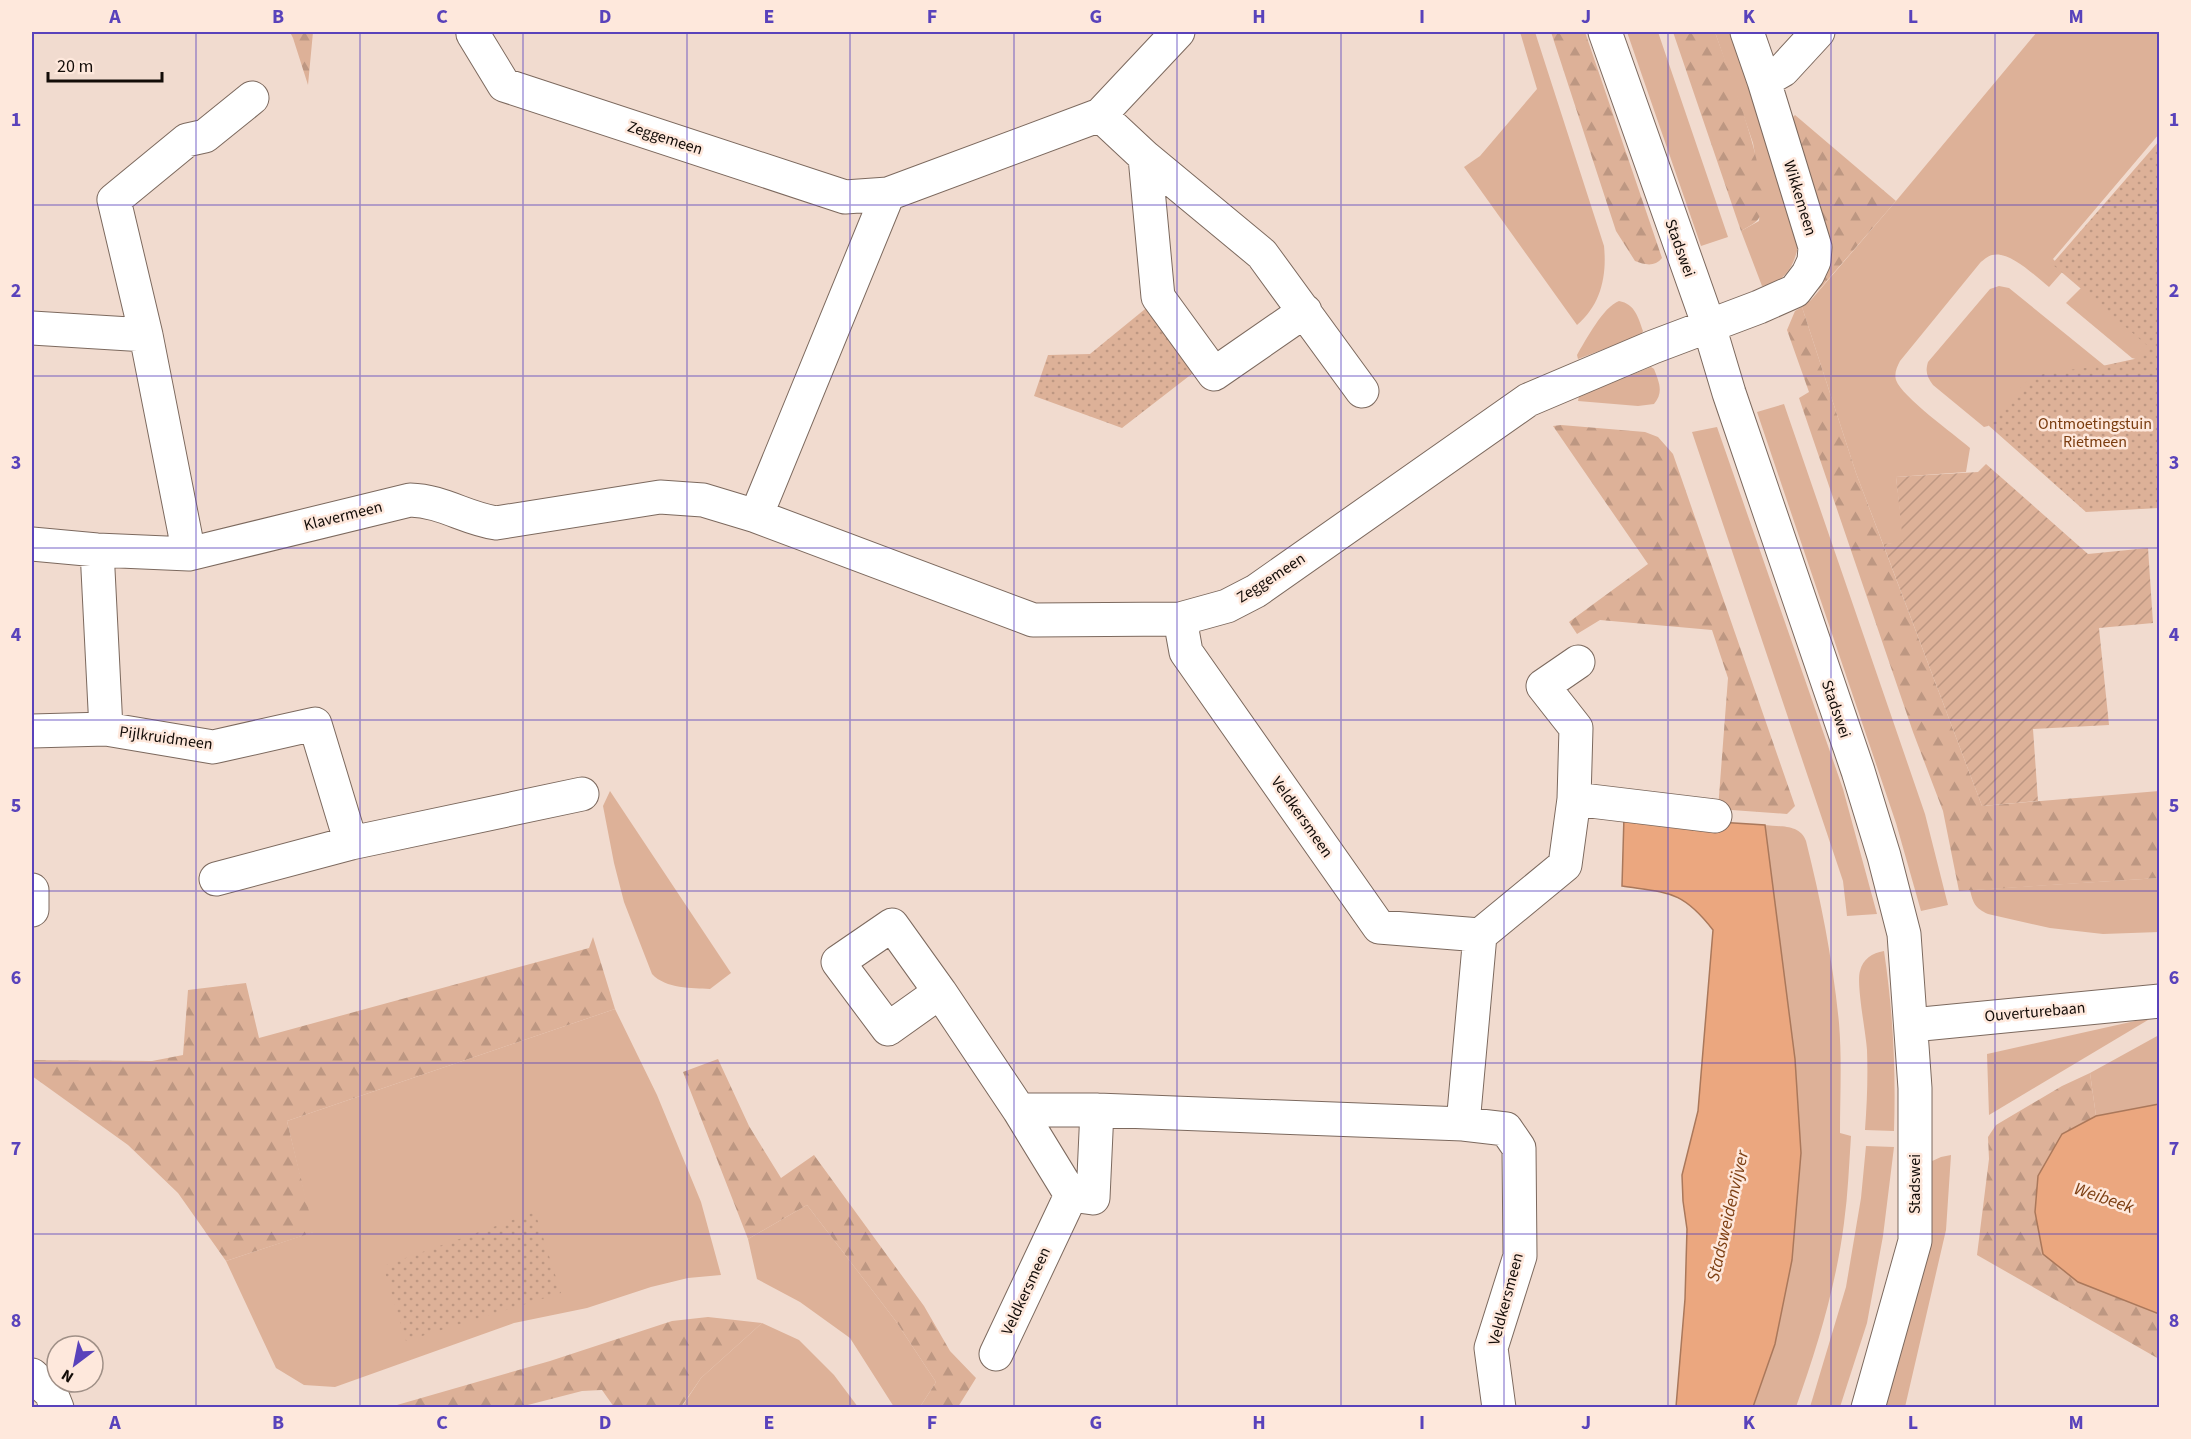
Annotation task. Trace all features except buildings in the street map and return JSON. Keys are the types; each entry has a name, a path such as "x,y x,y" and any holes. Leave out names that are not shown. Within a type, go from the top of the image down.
{"street":[{"name":"Zeggemeen","path":"474,32 473,34 504,85 845,197 888,194 1100,115 1178,32"},
{"name":"Stadswei","path":"1605,32 1709,326 1733,405 1858,771 1884,856 1904,934 1915,1088 1915,1241 1868,1407"},
{"name":"Wikkemeen","path":"1709,326 1794,291 1803,283 1814,261 1815,247 1747,32"},
{"path":"1764,81 1783,70 1818,32"},
{"path":"189,554 146,335 114,200 187,140 205,136 252,98"},
{"path":"1100,115 1144,156 1262,254 1362,391"},
{"path":"1144,156 1158,297 1214,375 1305,312"},
{"path":"756,516 888,194"},
{"name":"Zeggemeen","path":"496,523 660,497 703,500 756,516 1033,620 1180,619 1227,606 1256,591 1528,400 1653,346 1709,326"},
{"path":"32,328 146,335"},
{"name":"Klavermeen","path":"32,544 97,550 189,554 410,500 428,501 477,520 496,523"},
{"name":"Pijlkruidmeen","path":"97,550 106,729"},
{"name":"Veldkersmeen","path":"1180,619 1186,652 1379,927 1480,935"},
{"path":"1463,1124 1480,935 1565,865 1574,799 1576,728 1543,686 1578,662"},
{"name":"Pijlkruidmeen","path":"32,731 106,729 213,747 315,724 351,843"},
{"path":"216,879 351,843 582,794"},
{"path":"1574,799 1715,816"},
{"path":"32,890 32,910"},
{"path":"940,992 1019,1110 1071,1195 1093,1198 1097,1110"},
{"name":"Ouverturebaan","path":"1912,1025 2160,1001"},
{"name":"Veldkersmeen","path":"1019,1110 1097,1110 1463,1124 1506,1129 1519,1148 1521,1256 1491,1348 1498,1407"},
{"name":"Veldkersmeen","path":"996,1354 1071,1195"},
{"path":"32,1375 51,1393 57,1407"}],"green space":[{"path":"290,32 313,32 308,85 293,38"},
{"path":"1520,32 1535,32 1604,246 1601,289 1592,308 1577,325 1464,167 1480,156 1537,89"},
{"path":"1551,32 1585,32 1662,258 1656,263 1646,264 1635,261 1616,231"},
{"path":"1627,32 1658,32 1728,237 1701,246"},
{"path":"1673,32 1715,32 1738,97 1755,152 1763,199 1758,220 1741,231"},
{"path":"1715,32 1731,32 1799,238 1796,255 1789,270 1778,280 1762,286 1741,231 1759,221 1762,193 1753,143"},
{"path":"2037,32 2159,32 2159,134 2053,259 2064,270 2049,287 2015,260 2007,256 1989,256 1980,263 1900,361 1895,375 1900,387 1970,448 1966,472 1896,477 1904,543 1883,544 1856,473 1802,307 1811,300 1896,201"},
{"path":"1795,115 1896,201 1818,291 1828,270 1829,254 1791,119"},
{"name":"Ontmoetingstuin Rietmeen","path":"2159,141 2159,508 2086,512 1988,425 2033,377 2139,358 2149,347 2052,264"},
{"path":"1999,286 2009,288 2105,366 2024,386 1988,426 1984,427 1933,385 1928,377 1927,369 1928,362 1990,289"},
{"path":"2083,286 2151,347 2139,360 2132,358 2066,303"},
{"path":"1619,301 1629,305 1635,312 1643,331 1641,335 1578,359 1577,355 1595,325 1613,304"},
{"path":"1150,305 1193,373 1122,428 1034,396 1048,355 1090,354"},
{"path":"1802,307 1856,473 1982,806 2159,791 2159,878 1959,891 1943,811 1913,732 1799,398 1809,392 1787,330 1795,311"},
{"path":"1651,367 1654,369 1660,387 1654,404 1638,406 1578,401 1579,396"},
{"path":"1784,404 1925,814 1948,905 1921,911 1896,823 1757,412"},
{"path":"1553,426 1645,432 1658,437 1673,454 1795,806 1787,814 1718,809 1728,678 1712,630 1600,620 1577,634 1569,622 1648,564"},
{"path":"1717,427 1843,789 1877,914 1847,916 1843,881 1692,432"},
{"path":"1986,464 2088,554 2148,548 2153,623 2099,628 2109,725 2033,729 2038,801 1982,806 1883,544 1903,542 1896,477 1978,472"},
{"path":"610,791 731,973 710,989 687,988 664,983 652,974 624,902 614,863 603,806"},
{"path":"1765,825 1795,829 1806,841 1826,931 1839,1023 1840,1133 1851,1136 1841,1247 1831,1293 1796,1407 1753,1408 1775,1344 1801,1153 1795,1059"},
{"path":"2159,878 2159,932 2103,934 2050,928 1988,914 1975,905 1970,890"},
{"path":"593,937 615,1009 287,1121 314,1232 226,1261 178,1193 128,1145 32,1076 32,1060 152,1061 183,1055 188,990 246,983 259,1038 589,948"},
{"path":"1884,951 1893,1041 1894,1131 1865,1130 1867,1050 1859,977 1861,967 1866,960"},
{"path":"615,1009 657,1095 701,1202 721,1275 688,1278 651,1287 587,1308 514,1323 335,1387 304,1385 276,1368 226,1261 313,1232 287,1121"},
{"path":"2153,1017 1989,1115 1987,1054"},
{"path":"2159,1035 2159,1104 2096,1116 2090,1073"},
{"path":"718,1059 749,1126 781,1178 814,1155 924,1306 950,1351 976,1378 958,1407 920,1407 936,1382 895,1320 807,1205 748,1239 683,1072"},
{"path":"2090,1073 2096,1116 2062,1134 2038,1176 2035,1212 2078,1282 2159,1314 2159,1359 1977,1255 1989,1159 1988,1137 1996,1125 2062,1086"},
{"path":"1866,1146 1894,1147 1883,1236 1867,1323 1840,1407 1810,1407 1846,1287 1861,1198"},
{"path":"1951,1155 1946,1230 1905,1407 1880,1408 1930,1162"},
{"path":"807,1205 895,1320 936,1382 920,1407 894,1407 850,1338 800,1302 757,1279 748,1239"},
{"path":"535,1212 561,1293 406,1341 383,1266"},
{"path":"708,1317 762,1323 701,1378 681,1407 614,1407 602,1390 582,1391 520,1407 390,1407 550,1361 672,1321"},
{"path":"762,1323 799,1340 834,1375 858,1407 681,1408 701,1378"}],"water":[{"name":"Stadsweidenvijver","path":"1624,816 1765,825 1795,1059 1801,1153 1792,1260 1775,1344 1753,1407 1676,1407 1685,1299 1687,1229 1682,1175 1698,1111 1713,930 1683,900 1663,892 1622,886"},
{"name":"Weibeek","path":"2160,1104 2159,1314 2078,1282 2043,1254 2035,1212 2038,1176 2062,1134 2096,1116"}]}
